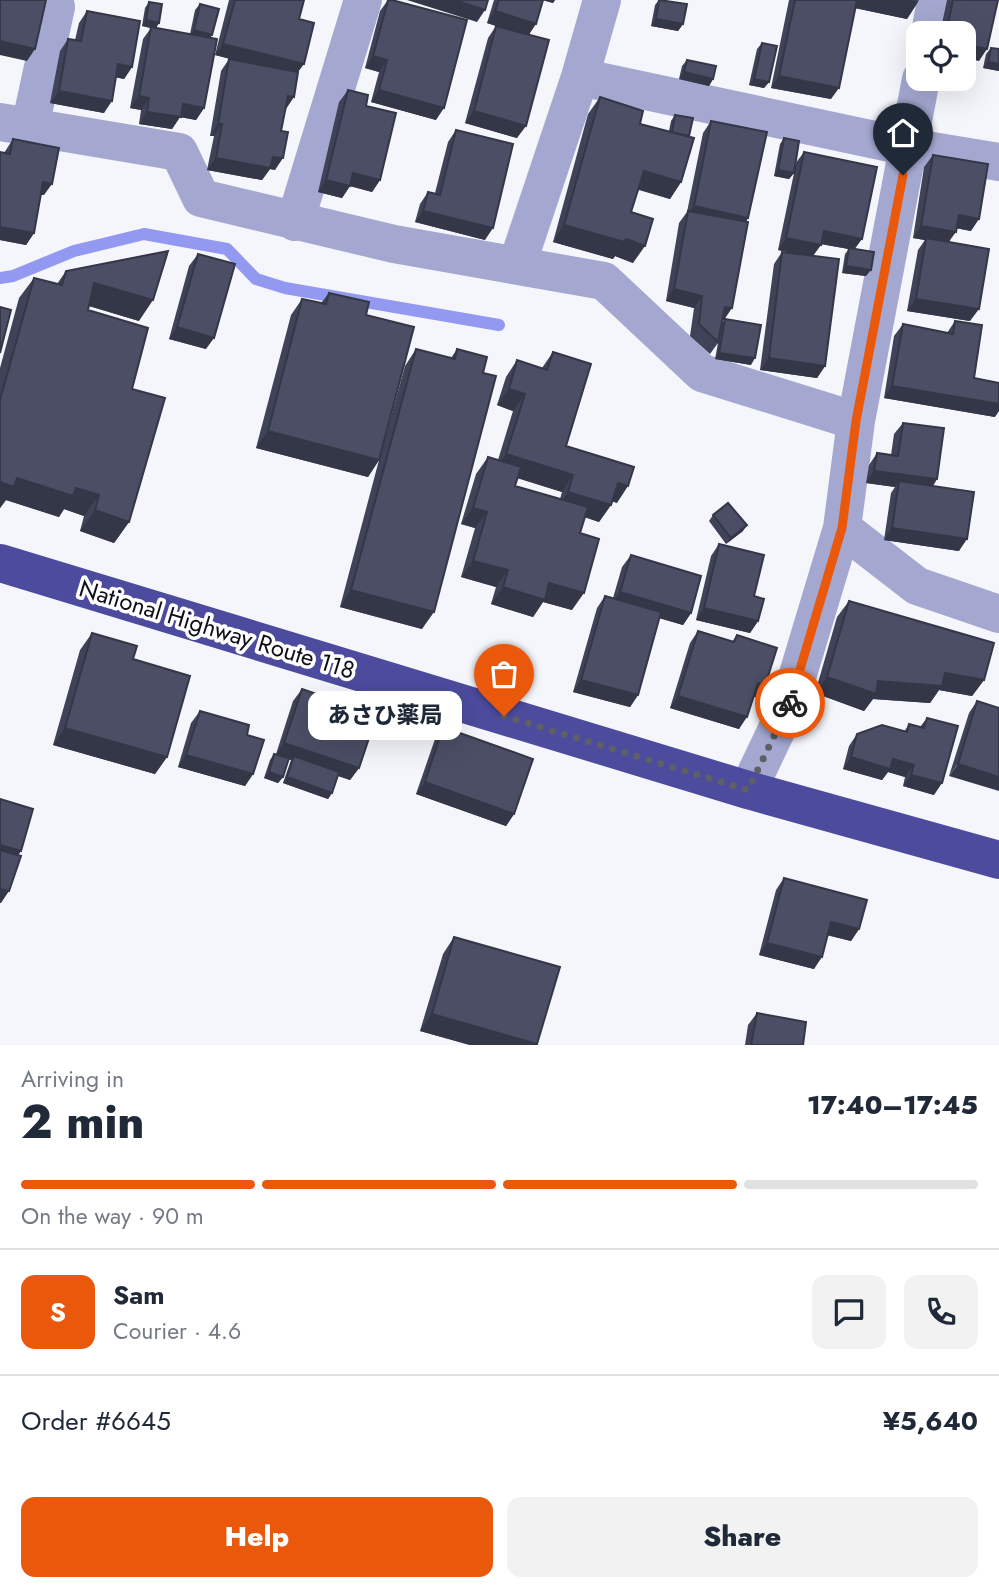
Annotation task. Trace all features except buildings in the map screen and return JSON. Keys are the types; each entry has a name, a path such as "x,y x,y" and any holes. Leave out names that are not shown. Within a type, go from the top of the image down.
{"highway":[{"name":"National Highway Route 118","path":"0,563 748,790 999,860"}],"street":[{"path":"295,222 363,0"},
{"path":"517,265 580,77 602,0"},
{"path":"932,21 936,0"},
{"path":"56,7 15,124 179,152 201,198 394,244 604,281 702,373 856,421"},
{"path":"580,77 908,147 999,162"},
{"path":"748,790 789,704 842,528 856,421 920,91"},
{"path":"842,528 917,586 999,614"}],"waterway":[{"path":"0,278 13,276 74,251 144,234 227,249 256,279 285,288 499,325"}],"way so far":[{"path":"504,716 748,790 790,703"}],"place":[{"name":"あさひ薬局","path":"504,716"}],"route":[{"path":"790,703 842,528 856,421 903,175"}]}
